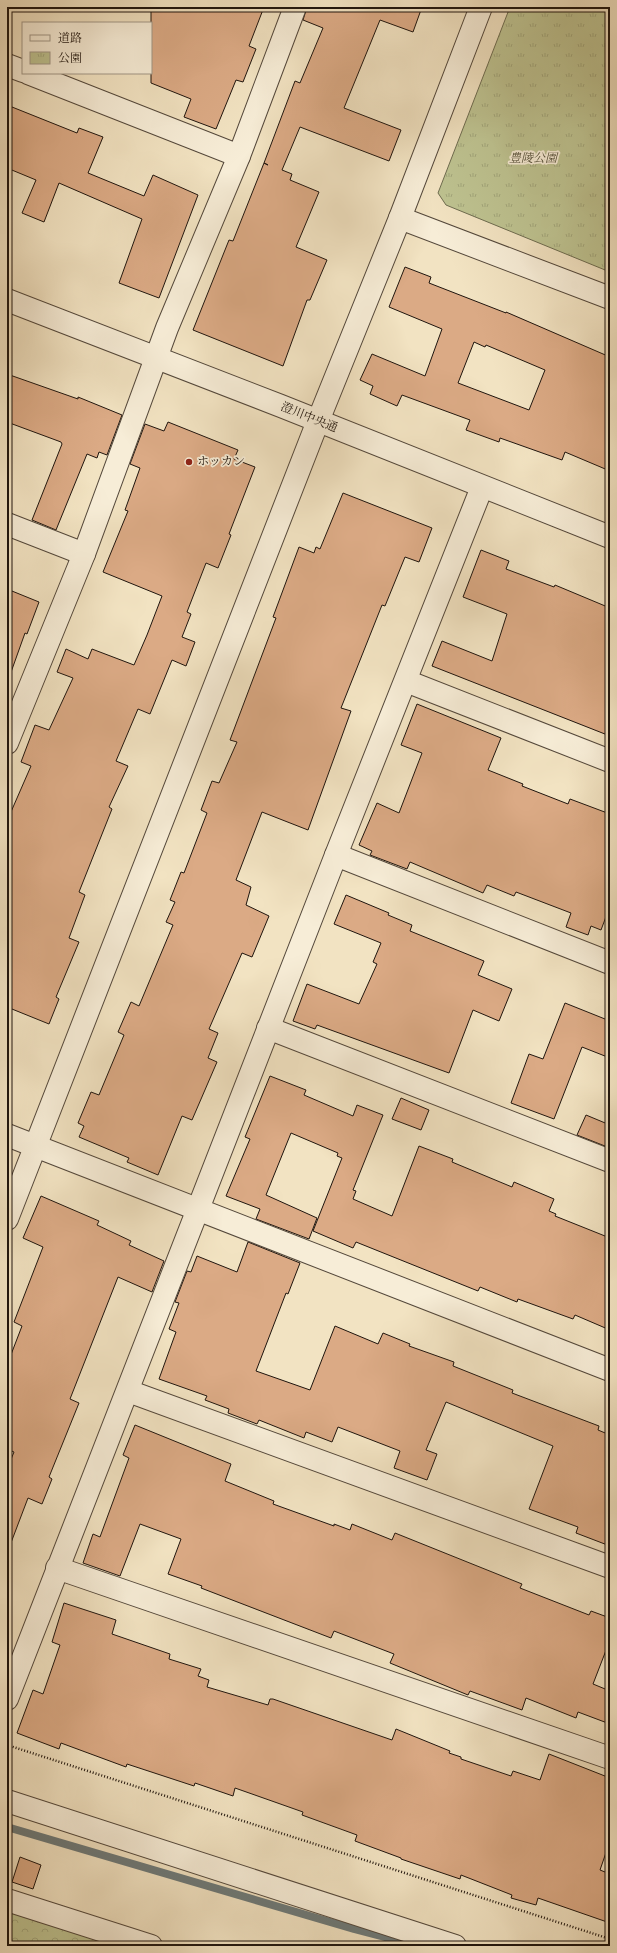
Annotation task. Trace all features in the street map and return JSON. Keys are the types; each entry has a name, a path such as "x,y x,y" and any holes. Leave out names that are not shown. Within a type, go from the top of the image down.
{"street":[{"path":"9,733 84,554 155,358 239,156 295,7"},
{"path":"7,1219 318,421 400,218 481,7"},
{"path":"7,65 22,71"},
{"path":"31,74 239,156"},
{"path":"400,218 610,298"},
{"name":"澄川中央通","path":"7,300 610,537"},
{"path":"7,1699 268,1028 482,487"},
{"path":"7,524 84,554"},
{"path":"406,681 610,761"},
{"path":"336,855 610,963"},
{"path":"268,1028 610,1161"},
{"path":"7,1135 610,1370"},
{"path":"128,1391 610,1567"},
{"path":"57,1568 610,1758"},
{"path":"7,1801 455,1946"},
{"path":"7,1900 151,1946"}],"path":[{"path":"7,1745 610,1939"}],"green space":[{"name":"豊陵公園","path":"510,7 610,7 610,272 446,205 438,193"},
{"path":"7,1911 121,1946 7,1946"}],"building":[{"path":"151,7 264,7 249,46 256,49 243,82 236,80 216,129 184,117 191,99 151,83"},
{"path":"307,7 422,7 413,32 380,20 344,108 401,130 389,161 300,127 282,170 292,174 290,180 319,192 296,247 327,260 310,300 307,300 283,366 193,330 229,240 233,241 295,81 300,83 323,28 303,20"},
{"path":"7,105 77,133 79,128 103,137 88,173 144,196 153,175 198,195 159,298 119,283 142,219 59,183 44,222 22,213 36,180 7,168"},
{"path":"405,267 431,277 429,283 506,312 610,357 610,471 565,452 562,460 500,438 499,442 466,430 470,420 402,395 397,406 370,394 373,386 360,380 372,354 425,376 442,329 389,307","holes":["474,342 485,347 486,345 545,370 529,410 458,383"]},
{"path":"7,374 78,399 78,397 122,415 107,455 99,452 97,458 87,454 56,530 32,520 62,444 61,442 7,422"},
{"path":"168,422 238,450 234,459 255,467 229,534 231,535 218,568 206,563 187,612 191,614 182,637 195,642 186,666 172,660 150,714 138,709 116,761 128,766 109,807 112,809 79,892 85,895 69,938 79,942 56,997 59,999 49,1024 7,1007 7,821 31,766 21,762 35,725 49,730 73,678 57,672 66,649 88,659 92,649 134,665 147,635 162,596 103,572 128,511 125,510 140,468 130,464 145,424 164,431"},
{"path":"343,493 432,528 419,562 405,557 385,606 382,605 341,708 351,711 308,830 262,812 236,880 251,887 246,905 269,916 252,957 242,953 209,1029 218,1033 208,1058 217,1062 192,1120 182,1116 158,1175 127,1162 129,1158 79,1137 84,1126 78,1123 91,1092 99,1095 124,1035 118,1032 131,1002 139,1006 173,925 166,922 175,902 170,900 181,872 184,873 207,813 201,810 212,781 219,783 237,742 230,740 276,618 273,617 299,547 314,553 316,547 320,549"},
{"path":"481,550 509,561 506,569 554,587 555,585 610,608 610,736 432,666 442,641 492,661 507,614 463,597"},
{"path":"7,589 39,602 27,634 25,633 10,675 7,674"},
{"path":"417,704 501,738 488,770 523,784 522,786 568,804 570,799 610,814 610,906 601,930 591,926 588,935 566,927 571,913 516,892 514,896 487,885 483,893 410,862 407,869 370,855 372,851 359,845 377,803 399,813 422,753 401,745"},
{"path":"346,895 389,913 388,915 412,925 410,931 484,961 478,975 512,989 499,1021 473,1010 449,1073 317,1025 315,1029 293,1021 307,984 359,1004 377,964 373,962 381,943 334,924"},
{"path":"565,1003 610,1021 610,1058 582,1047 554,1119 511,1103 529,1054 543,1059"},
{"path":"270,1076 306,1090 304,1095 353,1116 357,1105 383,1115 353,1190 356,1191 353,1199 392,1216 419,1146 453,1159 452,1162 512,1187 514,1182 554,1199 549,1211 556,1214 555,1216 610,1238 610,1330 575,1315 573,1319 518,1299 517,1302 480,1287 478,1291 356,1242 353,1248 313,1231 342,1158 337,1156 338,1153 291,1133 266,1195 317,1218 309,1239 256,1219 260,1209 226,1196 250,1139 245,1137"},
{"path":"401,1098 429,1110 421,1130 392,1119"},
{"path":"586,1115 610,1125 610,1148 577,1135"},
{"path":"41,1196 99,1221 97,1225 131,1241 129,1245 164,1261 152,1292 118,1277 70,1399 79,1403 49,1477 52,1479 42,1504 28,1498 9,1548 7,1548 7,1469 14,1452 7,1449 7,1365 22,1326 14,1322 43,1247 23,1238"},
{"path":"248,1242 300,1263 288,1294 286,1293 256,1371 310,1390 335,1326 378,1344 383,1333 410,1344 409,1346 454,1362 453,1366 513,1390 512,1393 599,1426 598,1430 610,1435 610,1546 576,1533 578,1527 529,1509 553,1446 446,1402 426,1450 437,1454 427,1480 394,1468 400,1451 338,1427 332,1442 306,1432 304,1438 259,1420 257,1424 228,1413 229,1409 205,1400 207,1396 159,1379 176,1332 169,1329 179,1303 175,1302 187,1271 191,1272 197,1256 237,1272"},
{"path":"135,1425 231,1464 225,1481 274,1501 273,1504 334,1526 334,1524 350,1530 352,1524 392,1540 395,1533 522,1584 520,1588 589,1615 591,1611 610,1618 610,1640 593,1684 610,1691 610,1724 578,1712 576,1718 526,1698 522,1710 470,1691 468,1695 390,1663 394,1654 334,1631 331,1638 201,1588 202,1586 168,1574 181,1539 140,1524 120,1576 83,1563 93,1534 100,1537 129,1458 123,1455"},
{"path":"64,1603 116,1620 112,1634 170,1654 169,1659 201,1669 198,1676 209,1680 207,1687 268,1705 270,1699 273,1699 392,1740 396,1729 450,1751 449,1753 461,1757 461,1759 511,1776 513,1771 540,1780 549,1754 610,1778 610,1841 600,1870 610,1874 610,1923 538,1898 536,1905 511,1898 512,1895 461,1875 460,1879 401,1859 355,1841 357,1835 302,1815 303,1812 235,1788 233,1796 195,1783 194,1786 127,1764 126,1767 61,1743 59,1749 17,1733 33,1690 43,1694 60,1645 52,1642"},
{"path":"20,1857 41,1865 33,1889 12,1882"}],"waterway":[{"path":"7,1827 354,1929 419,1946"}],"place":[{"name":"ホッカン","path":"189,462"}]}
